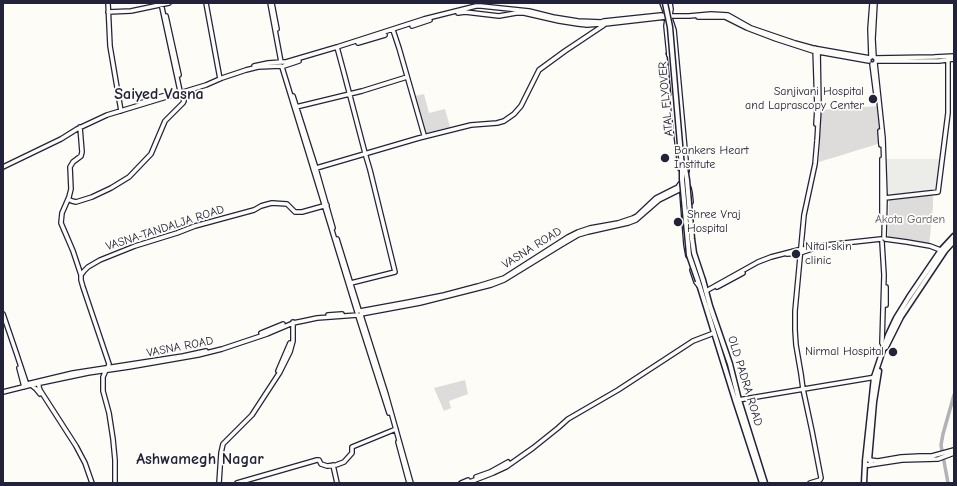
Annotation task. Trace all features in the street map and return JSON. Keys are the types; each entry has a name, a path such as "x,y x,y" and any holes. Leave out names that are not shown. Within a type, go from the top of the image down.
{"main road":[{"name":"ATAL FLYOVER","path":"666,3 670,27 689,255 702,286"},
{"name":"ATAL FLYOVER","path":"666,3 674,54 692,239 700,280"},
{"path":"669,55 676,106"},
{"path":"865,483 876,377 888,335 905,303 954,236"},
{"path":"942,252 954,241"},
{"name":"OLD PADRA ROAD","path":"702,286 706,292 730,364 737,400 762,483"},
{"name":"OLD PADRA ROAD","path":"702,286 714,333 765,483"}],"street":[{"path":"108,3 111,57 120,110"},
{"path":"108,12 127,12 169,3"},
{"path":"206,3 220,78"},
{"path":"271,3 282,64 410,483"},
{"path":"666,3 674,30 688,176 684,186"},
{"path":"666,3 671,9 666,26 673,111 692,251 702,286"},
{"path":"874,3 873,60 882,157 884,274 882,343 885,347"},
{"path":"68,199 76,202 92,197 129,177 151,154 165,121 184,103 162,4"},
{"path":"393,31 424,19 481,6 529,11 578,22 603,24"},
{"path":"3,166 107,113 206,86 220,78 235,73 258,67 282,64 430,20 465,12 499,16 524,13 559,21 589,25 669,17 725,17 776,40 816,50 873,60 948,58 954,56"},
{"path":"314,167 424,135 471,124 496,121 504,118 515,110 522,100 534,74 538,69 592,30 603,24"},
{"path":"364,152 471,125 504,121 514,114 521,106 539,70 603,24"},
{"path":"589,25 592,27 592,30"},
{"path":"393,31 424,135"},
{"path":"337,48 370,170 395,272 351,283"},
{"path":"810,483 820,480 821,478 803,389 796,345 795,310 799,251 817,141 819,108 816,50"},
{"path":"948,58 954,60"},
{"path":"885,198 938,192 948,113 948,58"},
{"path":"873,60 883,143 885,198 883,240"},
{"path":"295,107 362,91 407,77"},
{"path":"80,126 82,152 81,156 73,162 70,167 71,184 68,199 62,213 61,223 73,251 81,275 83,287 109,366 103,377 103,391 113,433 115,483"},
{"name":"VASNA ROAD","path":"3,391 39,382 183,358 222,349 263,335 304,318 359,313 420,304 491,285 504,280 552,250 578,236 636,220 659,200 684,186"},
{"name":"VASNA-TANDALJA ROAD","path":"81,275 88,267 135,246 195,226 254,210 268,204 287,204 295,212 302,212 325,206"},
{"path":"325,206 351,283 359,313"},
{"path":"706,292 772,259 787,254 832,244 883,240 910,244 942,252"},
{"path":"3,314 26,385"},
{"path":"3,321 26,385 36,389 72,442 91,483"},
{"path":"218,483 223,444 250,417 277,377 286,361 293,341 294,337 292,322"},
{"path":"467,483 506,467 528,452 568,419 693,342 714,333"},
{"path":"737,400 876,377"},
{"path":"39,382 40,390 81,454 91,483"},
{"path":"237,483 317,460 319,460 321,464 327,466 344,462 352,453 352,447 395,430"},
{"path":"461,483 490,472 538,444"},
{"path":"937,457 954,450"},
{"path":"867,462 937,457 954,453"},
{"path":"333,465 337,483"}],"shaded area":[{"path":"885,159 941,159 938,192 887,197"}],"green space":[{"path":"424,94 429,113 445,109 450,127 425,133 415,96"},
{"path":"878,106 881,143 819,162 821,110"},
{"name":"Akota Garden","path":"933,195 929,246 888,238 889,200"},
{"path":"465,380 468,394 449,401 451,408 444,411 434,388"}],"waterway":[{"path":"948,483 941,445 954,395"}],"place":[{"name":"Sanjivani Hospital and Laprascopy Center","path":"873,99"},
{"name":"Bankers Heart Institute","path":"665,158"},
{"name":"Shree Vraj Hospital","path":"678,222"},
{"name":"Nital skin clinic","path":"796,254"},
{"name":"Nirmal Hospital","path":"893,352"}],"district":[{"name":"Saiyed Vasna","path":"159,94"},
{"name":"Ashwamegh Nagar","path":"200,459"}]}
